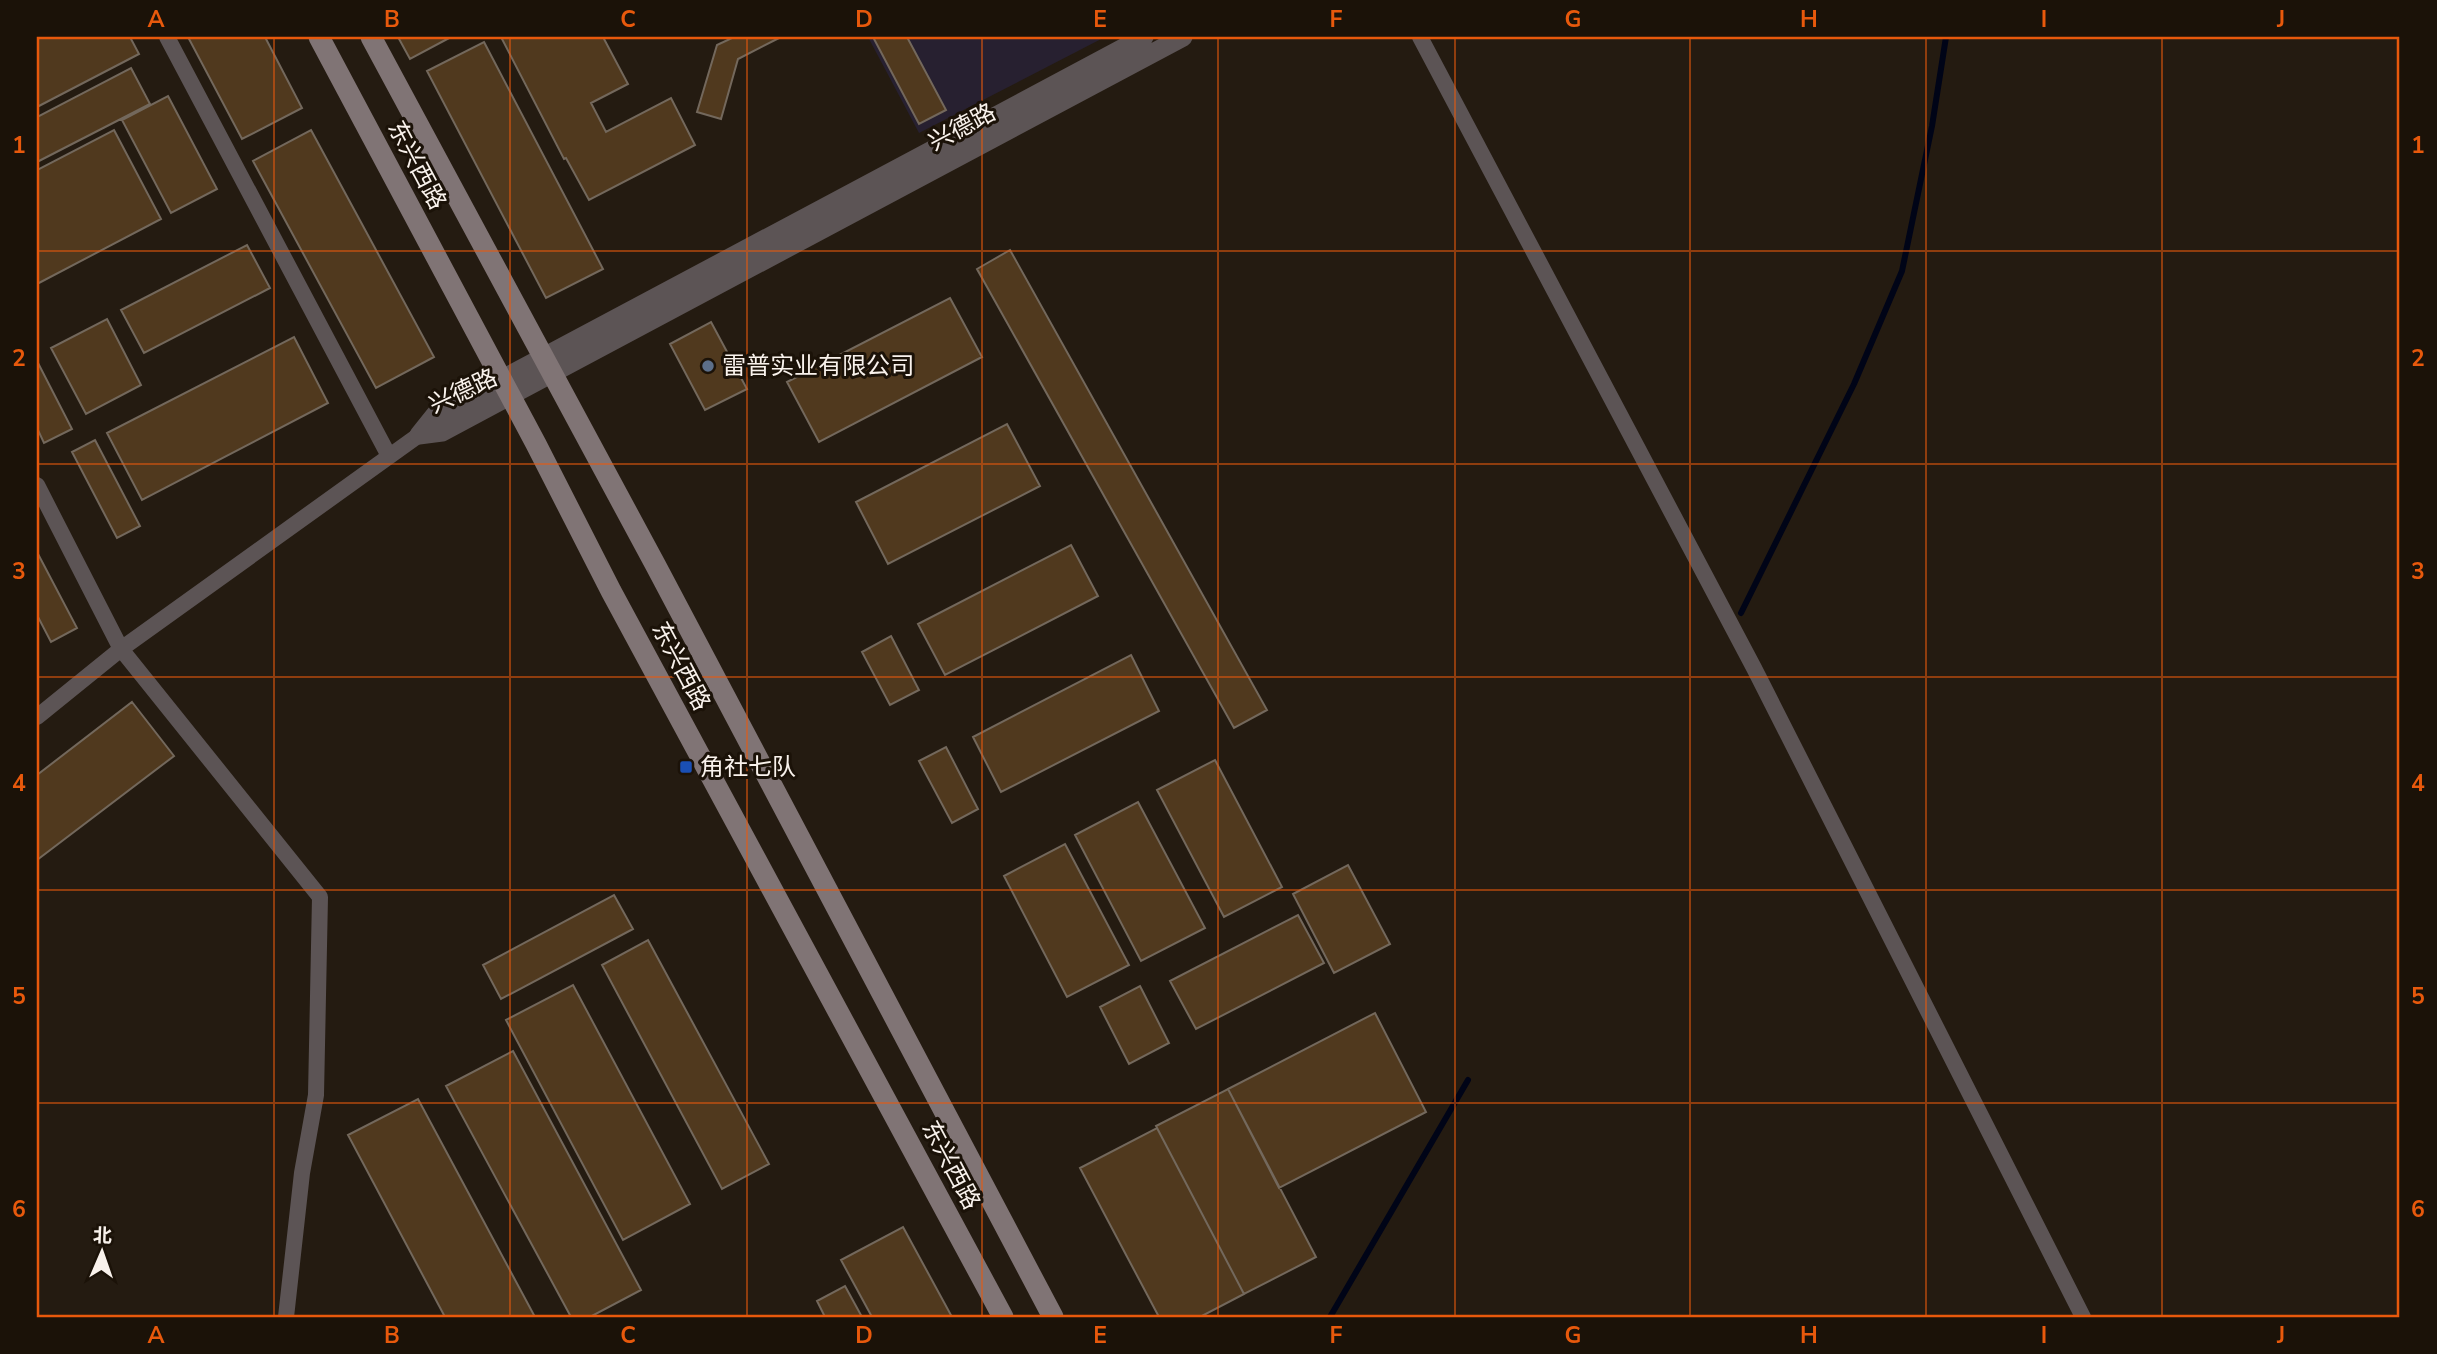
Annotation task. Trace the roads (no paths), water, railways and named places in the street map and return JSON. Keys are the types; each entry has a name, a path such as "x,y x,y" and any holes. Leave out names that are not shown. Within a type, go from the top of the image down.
{"main road":[{"name":"东兴西路","path":"319,37 617,604 1003,1317"},
{"name":"东兴西路","path":"371,37 656,566 1053,1317"}],"street":[{"path":"167,37 389,456"},
{"name":"兴德路","path":"547,366 1144,37"},
{"name":"兴德路","path":"419,435 435,415 505,388 1184,37"},
{"path":"1420,37 1754,668 2083,1317"},
{"path":"37,718 121,649 419,435"},
{"path":"37,485 121,649 320,897 316,1095 302,1173 286,1317"}],"waterway":[{"path":"1741,613 1854,384 1902,271 1932,126 1946,37"},
{"path":"1330,1317 1468,1080"}],"place":[{"name":"雷普实业有限公司","path":"708,366"},
{"name":"角社七队","path":"686,767"}]}
